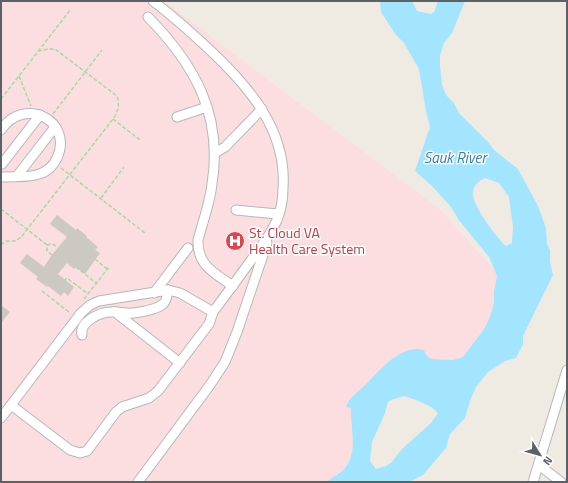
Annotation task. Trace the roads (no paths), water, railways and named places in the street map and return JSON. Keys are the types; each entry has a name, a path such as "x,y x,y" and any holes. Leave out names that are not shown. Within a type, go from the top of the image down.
{"street":[{"path":"138,482 210,385 225,362 278,214 283,192 283,167 277,139 262,109 239,79 221,61 176,19 154,1"},
{"path":"148,18 172,43 187,64 196,79 212,122 215,153 212,184 198,240 198,249 200,258 206,266 233,286"},
{"path":"177,118 207,107"},
{"path":"215,153 225,147 262,109"},
{"path":"1,130 14,116 24,113 34,113 44,116 55,127 58,132 60,142 60,152 55,162 48,169 39,174 2,179 2,162 40,115"},
{"path":"17,176 55,127"},
{"path":"236,210 278,214"},
{"path":"11,406 70,450 80,453 87,451 116,412 122,407 149,398 158,391 209,324 213,312 272,231"},
{"path":"154,293 188,248"},
{"path":"1,418 81,313 90,305 110,298 168,290 180,293 213,312"},
{"path":"82,335 82,328 89,321 105,312 133,313 156,308 164,303 168,290"},
{"path":"114,312 180,363"},
{"path":"533,482 567,370"},
{"path":"538,465 561,482"}],"water":[{"name":"Sauk River","path":"380,1 412,1 417,11 431,14 434,12 438,1 465,1 452,33 444,43 440,55 442,85 446,95 454,103 459,113 494,150 518,169 538,206 546,228 547,244 550,250 550,262 553,275 523,336 523,344 516,358 505,361 488,372 476,387 465,418 450,434 446,448 423,475 409,482 327,482 344,469 349,462 353,448 351,408 346,407 351,398 391,360 399,354 407,351 415,349 424,350 427,356 432,359 453,360 463,357 484,329 490,317 494,303 494,291 497,276 489,257 458,219 451,207 432,186 415,171 430,127 419,69 404,43 396,35 381,12","holes":["485,178 499,183 509,197 513,227 512,243 506,246 485,220 473,196 475,187 479,181","404,396 427,405 438,413 431,423 402,449 392,462 386,466 376,469 370,461 372,442 385,413 388,402"]}],"place":[{"name":"St. Cloud VA Health Care System","path":"235,241"}]}
